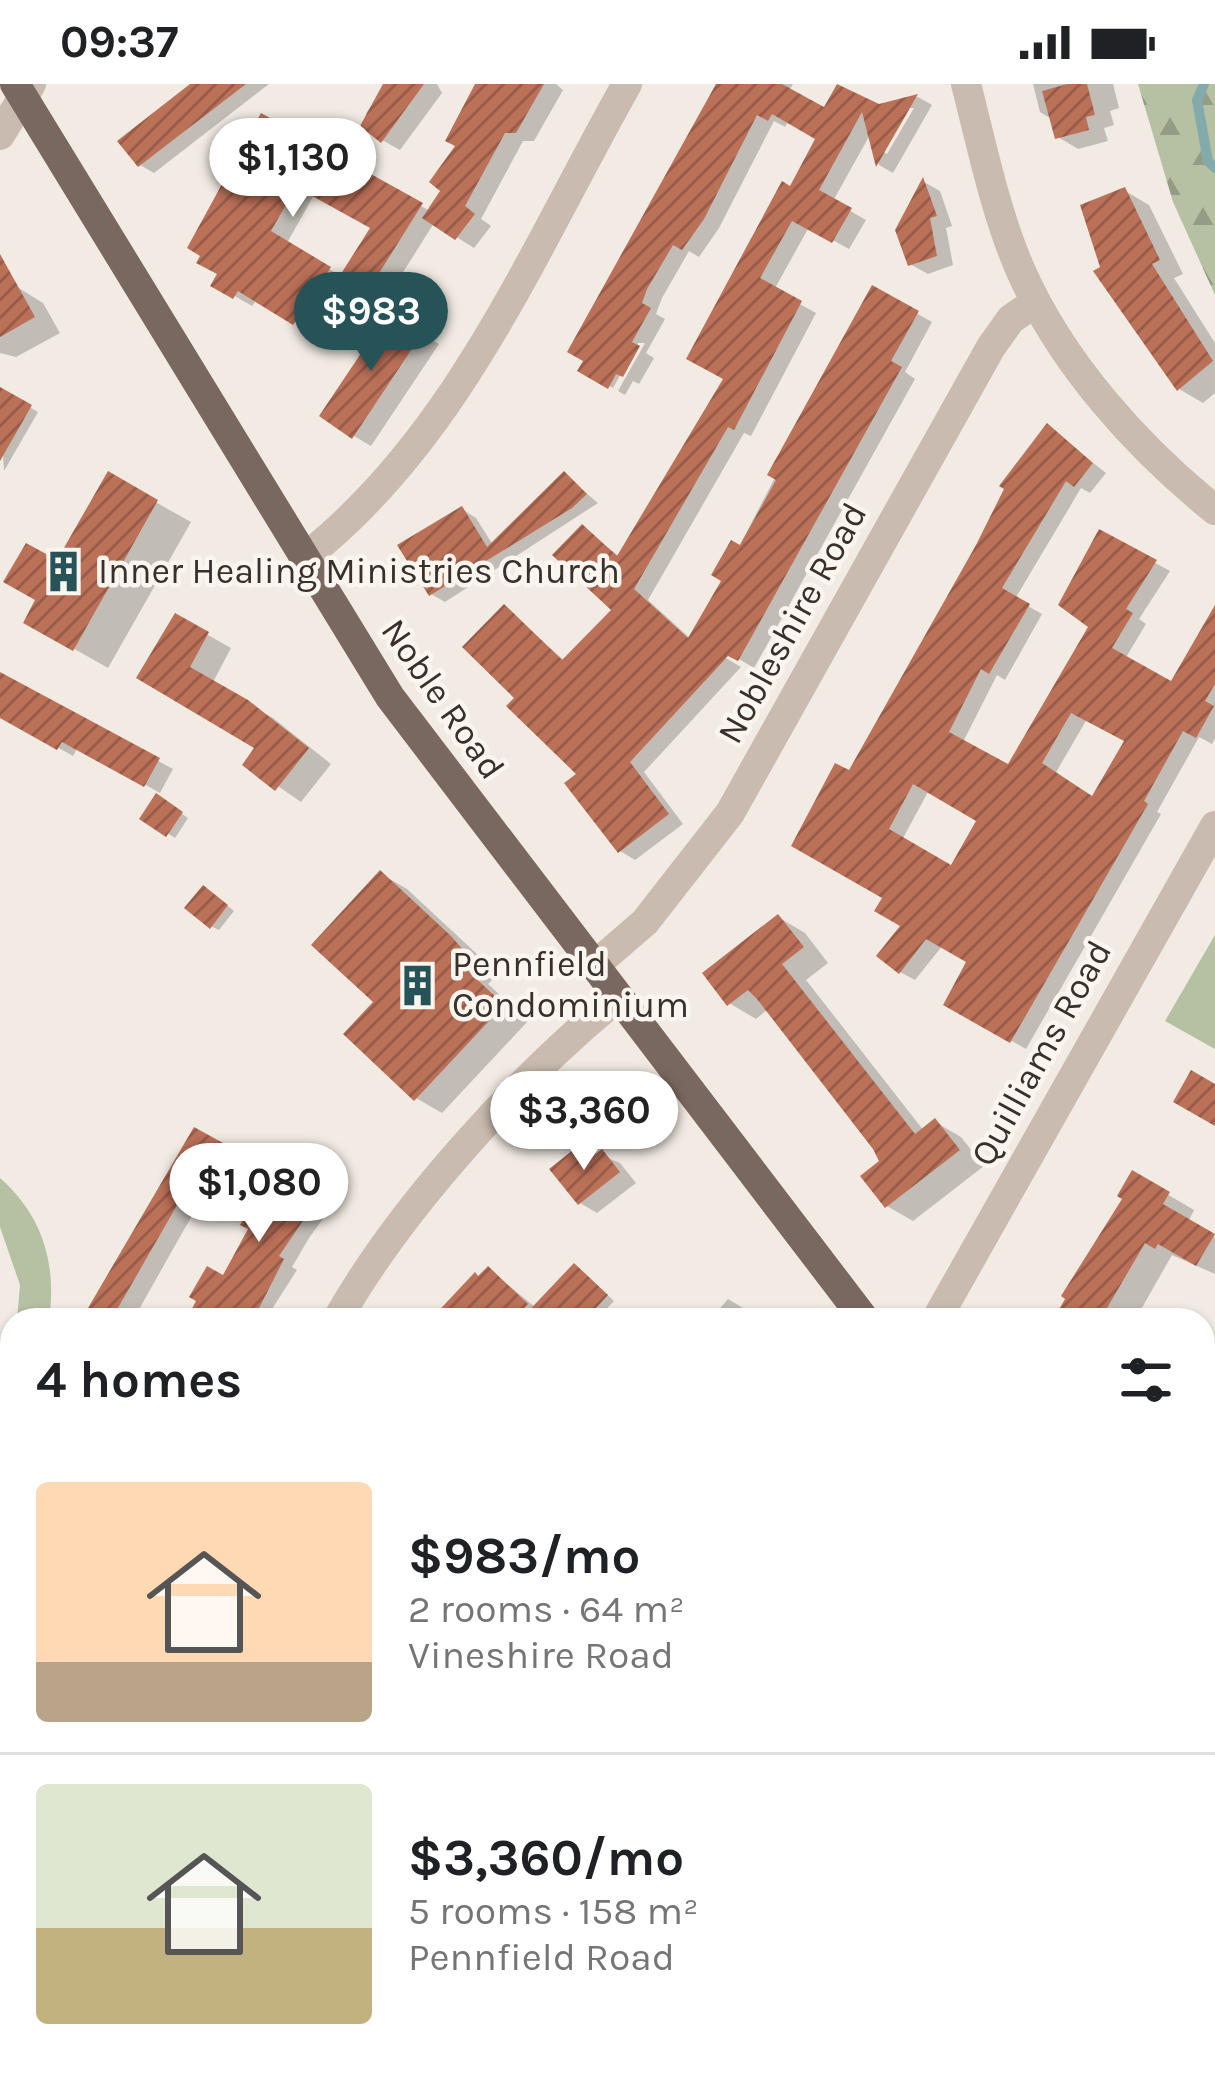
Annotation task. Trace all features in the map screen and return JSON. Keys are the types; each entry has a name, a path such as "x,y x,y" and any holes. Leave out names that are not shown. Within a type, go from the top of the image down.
{"main road":[{"name":"Noble Road","path":"23,88 303,559 430,753 856,1308"}],"street":[{"path":"303,559 374,500 437,418 627,84"},
{"path":"966,84 1004,224 1036,302 1130,430 1215,510"},
{"path":"0,135 23,88"},
{"name":"Nobleshire Road","path":"593,966 645,922 716,835 991,347 1011,319 1036,302"},
{"name":"Quilliams Road","path":"943,1308 1215,826"},
{"path":"345,1308 406,1216 555,1052 618,997"}],"green space":[{"path":"1138,84 1215,84 1215,295 1173,202"},
{"path":"1215,935 1215,1049 1165,1021"},
{"path":"0,1178 27,1208 44,1242 50,1308 18,1308 20,1285 0,1227"}],"building":[{"path":"190,84 246,84 138,167 117,141"},
{"path":"383,84 424,84 381,143 360,126"},
{"path":"475,84 544,84 516,133 505,133 465,206 475,214 455,240 422,218 440,191 429,182 455,146 445,141"},
{"path":"716,84 782,84 824,107 837,84 879,104 918,94 876,167 862,112 819,190 852,208 832,243 792,221 760,278 802,301 734,430 728,427 634,589 688,638 721,581 711,575 731,540 740,545 776,480 767,475 872,285 919,311 891,361 902,367 738,661 728,656 630,762 669,814 618,853 564,783 576,774 506,706 514,698 462,647 504,604 562,660 611,610 552,555 582,524 617,556 723,379 686,359 782,181 790,186 815,139 772,114 768,121 757,115 704,219 682,250 673,245 647,289 642,303 651,308 632,342 640,346 623,377 616,374 608,389 577,371 583,361 567,352"},
{"path":"1087,84 1095,115 1086,117 1089,130 1055,139 1042,91"},
{"path":"261,113 423,203 366,294 339,277 370,228 296,187 271,231 331,267 293,325 238,291 233,299 210,286 217,274 196,263 200,256 187,248"},
{"path":"923,177 937,216 930,218 937,256 908,266 895,230"},
{"path":"1125,187 1160,260 1152,264 1213,361 1177,391 1093,271 1100,267 1080,205"},
{"path":"0,254 35,317 0,337"},
{"path":"390,310 423,332 352,439 319,416"},
{"path":"0,387 32,405 0,461"},
{"path":"1047,423 1093,463 1074,487 1066,481 1002,588 1030,604 989,674 981,669 949,732 1008,764 1088,627 1058,605 1099,529 1157,560 1126,609 1133,613 1112,648 1171,681 1215,605 1215,684 1205,701 1214,706 1196,738 1183,731 1144,801 1148,804 1010,1043 943,1005 966,962 926,939 899,974 876,956 900,926 874,911 882,898 791,846 835,763 849,770 976,545 1004,489 999,486","holes":["1071,713 1124,741 1092,796 1042,763","913,784 976,821 951,865 889,829"]},
{"name":"Inner Healing Ministries Church","path":"108,471 158,500 73,651 23,623 35,600 3,582 26,543 57,560"},
{"path":"564,471 587,494 572,508 429,596 397,545 462,506 487,547"},
{"path":"175,613 209,632 190,667 248,700 309,748 275,791 242,765 254,748 136,678"},
{"path":"0,672 160,758 144,787 62,742 57,750 0,718"},
{"path":"156,793 183,812 166,837 139,819"},
{"name":"Pennfield Condominium","path":"380,870 451,936 471,959 464,967 504,1005 414,1101 343,1034 373,1002 311,945"},
{"path":"203,885 228,905 210,929 184,908"},
{"path":"778,914 804,947 782,964 915,1134 935,1118 960,1150 885,1208 860,1176 879,1161 873,1149 757,999 748,990 727,1006 702,973"},
{"path":"1191,1070 1215,1084 1215,1126 1173,1102"},
{"path":"194,1127 223,1143 207,1171 199,1167 118,1308 88,1308"},
{"path":"582,1143 592,1157 602,1149 620,1172 578,1205 549,1169"},
{"path":"298,1157 330,1181 279,1256 284,1259 259,1308 192,1308 196,1301 189,1297 207,1266 223,1275 248,1229 240,1225 266,1178 279,1161 290,1169"},
{"path":"1132,1170 1170,1192 1163,1204 1215,1234 1196,1266 1158,1244 1155,1249 1145,1243 1107,1308 1060,1308 1065,1299 1061,1296 1122,1199 1117,1196"},
{"path":"574,1263 608,1295 596,1308 531,1308"},
{"path":"488,1266 528,1304 524,1308 441,1308 475,1272 478,1276"}],"waterway":[{"path":"1204,84 1197,100 1208,161 1215,168"}],"place":[{"name":"Inner Healing Ministries Church","path":"64,571"},
{"name":"Pennfield Condominium","path":"418,985"}]}
